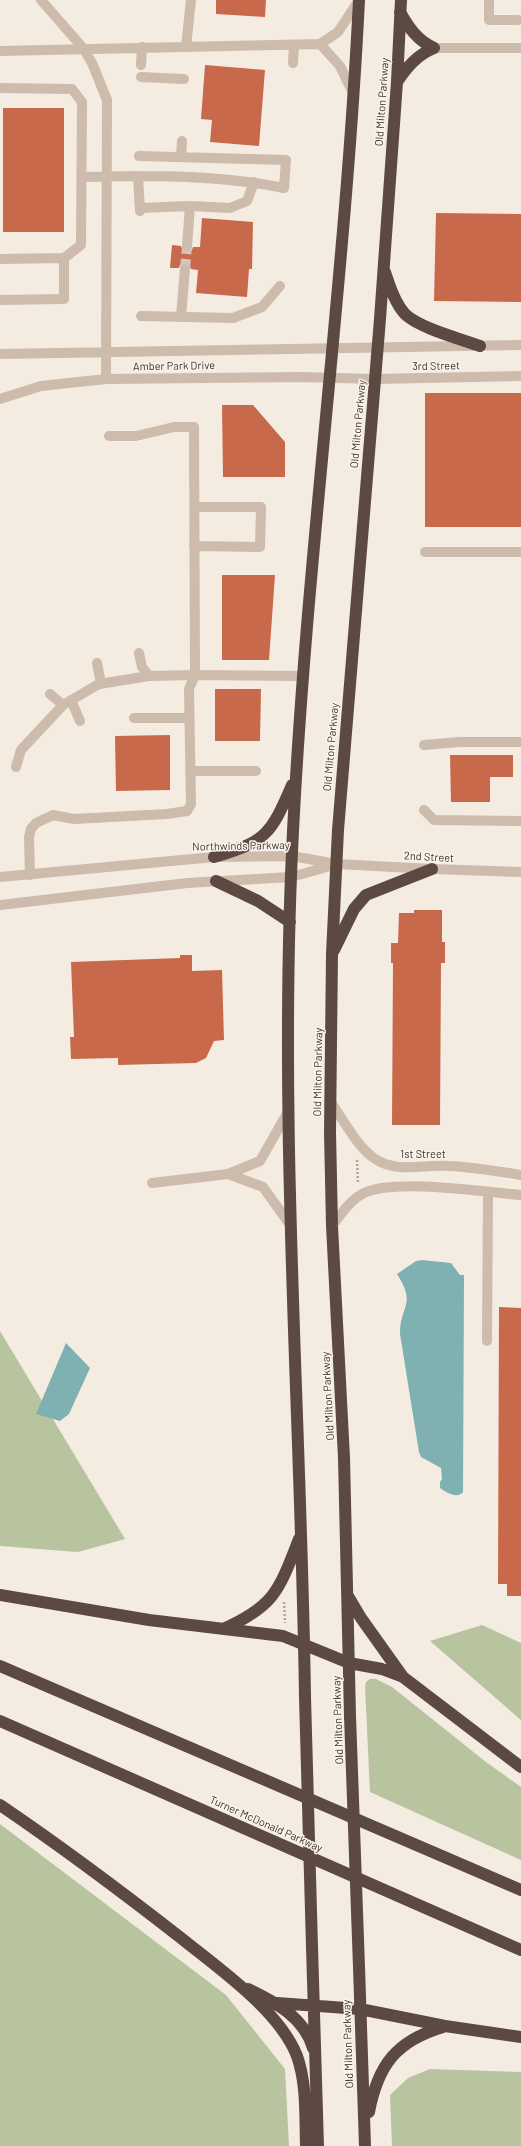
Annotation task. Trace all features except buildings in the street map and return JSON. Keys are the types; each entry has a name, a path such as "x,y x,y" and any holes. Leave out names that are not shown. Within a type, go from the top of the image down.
{"highway":[{"path":"318,2146 291,1226 288,1020 291,877 302,676 333,348 354,94 359,0"},
{"name":"Old Milton Parkway","path":"365,2146 350,1716 344,1458 332,1226 330,1101 332,954 336,864 375,379 397,82 401,0"},
{"path":"400,12 415,36 434,48"},
{"path":"397,82 413,61 423,53 434,48"},
{"path":"383,266 390,289 400,308 407,316 431,328 480,346"},
{"path":"214,857 239,850 256,842 270,830 280,814 296,776"},
{"path":"332,954 354,909 366,895 432,870"},
{"path":"216,881 258,901 290,922"},
{"path":"222,1630 253,1615 272,1598 285,1573 301,1534"},
{"path":"0,1595 149,1620 222,1630 283,1636 349,1663 382,1670 403,1677"},
{"path":"347,1595 361,1618 403,1677 521,1767"},
{"path":"0,1666 521,1890"},
{"name":"Turner McDonald Parkway","path":"0,1721 521,1950"},
{"path":"0,1805 123,1892 241,1986 279,2028 296,2055 303,2081 306,2146"},
{"path":"241,1986 276,2003 289,2013 308,2036 315,2057"},
{"path":"276,2003 296,2006 314,2004 360,2009 445,2026 521,2037"},
{"path":"365,2131 375,2085 390,2058 415,2037 445,2026"}],"street":[{"path":"41,0 83,48 92,63 107,100 106,379"},
{"path":"186,47 191,0"},
{"path":"0,51 142,46 186,47 320,44 338,32 359,0"},
{"path":"489,0 489,20 518,20"},
{"path":"320,44 340,66 354,94"},
{"path":"293,64 294,45"},
{"path":"142,46 142,65"},
{"path":"434,48 521,48"},
{"path":"141,77 184,79"},
{"path":"0,88 72,89 82,102 81,245 64,258 0,259"},
{"path":"181,157 182,141"},
{"path":"82,177 204,176 254,182 284,188 286,160 139,156"},
{"path":"138,176 140,210 190,206 230,208 247,201 254,182"},
{"path":"187,246 190,206"},
{"path":"0,300 64,299 64,258"},
{"path":"181,317 185,269"},
{"path":"141,316 233,318 262,307 280,286"},
{"name":"3rd Street","path":"352,348 521,345"},
{"name":"Amber Park Drive","path":"0,354 352,348"},
{"name":"3rd Street","path":"351,378 375,379 521,376"},
{"name":"Amber Park Drive","path":"0,400 41,386 106,379 351,378"},
{"path":"30,875 29,837 31,828 36,823 53,815 74,819 167,814 187,811 191,804 189,689 195,675 194,427 174,427 136,436 109,436"},
{"path":"194,507 261,507 260,547 194,546"},
{"path":"425,552 521,552"},
{"path":"139,653 142,667 149,676"},
{"path":"97,663 101,684"},
{"path":"16,767 22,750 67,702 101,684 149,676 302,676"},
{"path":"50,694 67,702 80,721"},
{"path":"134,718 189,718"},
{"path":"424,745 459,742 521,742"},
{"path":"190,771 256,771"},
{"path":"424,810 434,820 521,821"},
{"name":"Northwinds Parkway","path":"0,877 214,857 292,856 336,864"},
{"path":"0,905 216,881 291,877 336,864"},
{"name":"2nd Street","path":"336,864 432,870 521,872"},
{"name":"1st Street","path":"330,1101 363,1148 377,1160 387,1165 401,1167 446,1165 476,1167 521,1175"},
{"path":"152,1183 228,1174 260,1161 289,1109"},
{"path":"228,1174 263,1187 291,1226"},
{"path":"332,1226 350,1202 364,1193 374,1190 415,1187 521,1196"},
{"path":"487,1341 488,1192"}],"path":[{"path":"357,1157 358,1184"},
{"path":"284,1594 285,1625"}],"green space":[{"path":"0,1331 125,1539 78,1552 0,1546"},
{"path":"482,1625 521,1643 521,1720 430,1641"},
{"path":"370,1679 376,1679 392,1687 486,1762 521,1787 521,1860 370,1792 365,1687 366,1682"},
{"path":"0,1824 226,1995 285,2069 289,2146 0,2146"},
{"path":"430,2069 521,2072 521,2146 392,2146 390,2095 408,2078"}],"water":[{"path":"422,1260 451,1263 460,1275 464,1275 463,1492 458,1495 449,1493 440,1488 440,1482 442,1479 441,1468 421,1457 419,1452 400,1334 402,1317 407,1299 403,1284 397,1274 416,1261"},
{"path":"66,1343 90,1368 69,1414 60,1421 36,1414"}],"tunnel":[{"path":"185,269 187,246"}]}
